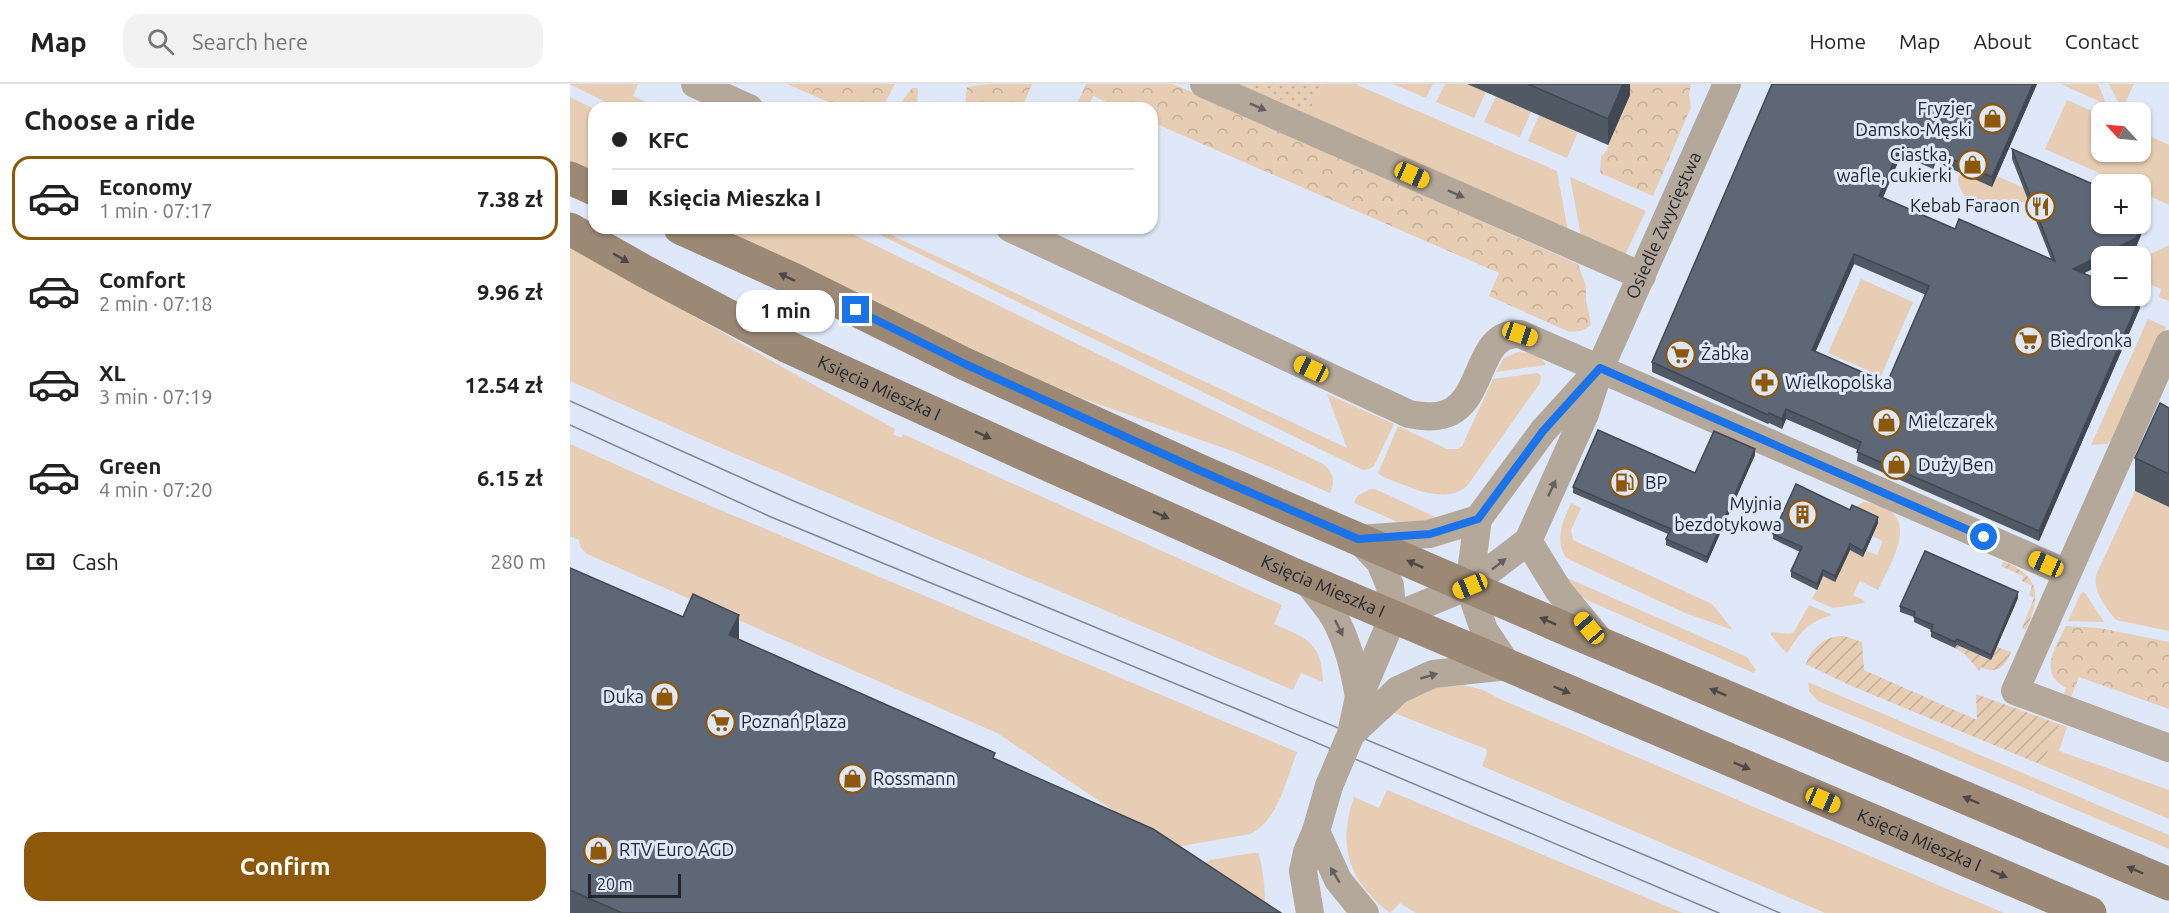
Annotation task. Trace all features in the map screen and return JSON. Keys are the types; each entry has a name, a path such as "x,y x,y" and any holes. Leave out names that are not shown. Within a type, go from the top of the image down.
{"street":[{"path":"695,84 736,102"},
{"path":"1204,84 1642,276"},
{"name":"Osiedle Zwycięstwa","path":"1528,541 1585,414 1600,368 1727,84"},
{"path":"570,178 588,186"},
{"name":"Księcia Mieszka I","path":"570,229 786,346 1306,580 2090,913"},
{"path":"693,234 795,280 965,364 1203,472 2169,884"},
{"path":"1023,234 1409,414 1426,417 1440,416 1460,406 1499,337 1510,333 1520,334 2067,573"},
{"path":"2169,344 2015,691 2169,748"},
{"name":"Osiedle Zwycięstwa","path":"1478,519 1543,431 1600,368"},
{"path":"1358,539 1430,534 1478,519 1470,586 1484,630 1508,666 1433,674 1370,702"},
{"path":"1310,913 1303,871 1306,852 1316,831 1329,786 1351,734 1370,702 1393,617 1390,586 1380,562 1358,539"},
{"path":"1393,617 1470,586 1528,541 1558,591 1602,643"},
{"path":"1306,580 1333,615 1370,702"},
{"path":"1316,831 1338,880 1365,913"}],"green space":[{"path":"570,84 638,84 633,96 646,102 605,102"},
{"path":"787,84 895,84 885,102 828,102"},
{"path":"989,84 1032,84 1024,102 966,102 967,87"},
{"path":"1086,84 1173,84 1578,264 1586,286 1586,300 1591,324 1580,331 1567,331 1489,296 1499,273 1158,125 1158,102 1107,102 1093,96 1090,102 1078,102"},
{"path":"1219,84 1244,84 1309,112 1308,101 1311,94 1316,97 1322,84 1355,84 1557,171 1569,237"},
{"path":"1244,84 1322,84 1316,97 1310,95 1308,100 1313,103 1309,112"},
{"path":"1393,84 1433,84 1426,98"},
{"path":"1445,84 1467,84 1486,92 1474,118 1436,102"},
{"path":"1627,84 1691,84 1689,95 1691,107 1653,196 1600,173 1601,157 1607,150"},
{"path":"2061,84 2098,84 2106,102 2100,102"},
{"path":"2109,84 2134,84 2126,102 2118,102"},
{"path":"912,88 918,88 917,102 902,102"},
{"path":"1496,96 1531,112 1520,137 1484,122"},
{"path":"570,97 588,106 588,176 570,168"},
{"path":"2067,100 2091,111 2091,162 2151,162 2151,137 2169,145 2169,205 2151,197 2151,174 2101,174 2045,149"},
{"path":"1539,115 1578,132 1567,158 1528,141"},
{"path":"1959,175 1997,176 2033,192 2029,202 2016,204 1999,212 1987,213 1977,209 1968,201 1959,186"},
{"path":"1570,177 1646,211 1625,255 1582,242"},
{"path":"852,234 1323,464 1332,477 1333,485 1330,493 1235,452 1078,397 720,235"},
{"path":"878,234 889,234 1347,448 1327,394 1394,424 1374,466 1363,470"},
{"path":"570,245 895,429 893,434 901,438 903,434 1282,605 1274,624 1304,638 1316,650 1320,658 1323,682 1301,673 1293,690 698,438 570,381"},
{"path":"2169,245 2169,301 2159,297 2161,289 2151,285 2151,254"},
{"path":"1861,279 1913,302 1881,376 1828,353"},
{"path":"2148,319 2166,327 2115,436 2107,444 2091,445"},
{"path":"1518,352 1534,355 1546,365 1496,372 1504,358"},
{"path":"1538,373 1541,376 1540,383 1467,486 1458,492 1437,494 1426,492 1383,477 1378,473 1398,426 1447,449 1458,449 1462,446 1493,379"},
{"path":"570,444 675,491 1297,752 1280,799 1268,820 1250,834 1170,848 997,733 587,554 581,548 579,540 570,536"},
{"path":"1370,489 1375,489 1442,520 1398,522 1354,503 1357,496"},
{"path":"2135,491 2169,507 2169,631 2116,620 2100,598 2096,585 2097,573"},
{"path":"1863,502 1886,508 1895,515 1900,535 1897,547 1878,590 1860,581 1853,595 1865,603 1833,608 1812,599 1823,576 1850,550 1864,557 1867,551 1877,555 1883,541 1872,536 1878,523 1855,507"},
{"path":"1571,503 1581,508 1571,530 1573,540 1712,604 1733,630 1685,613 1568,559 1563,553 1560,539"},
{"path":"2003,561 2025,574 2034,588 2035,597 2034,607 2026,630 2022,628 2034,598 2029,595 2032,586 2022,581 2023,576 2001,566"},
{"path":"1556,573 1747,657 1756,670 1754,673 1589,601 1575,593"},
{"path":"2084,592 2104,622 2068,621 2081,593"},
{"path":"1809,605 1832,615 1816,621 1806,629 1786,653 1771,632 1790,634 1794,632"},
{"path":"2066,626 2099,628 2169,642 2169,709 2079,677 2071,697 2064,694 2066,688 2052,675 2051,659"},
{"path":"1844,636 1862,642 1864,670 1977,720 1976,694 2059,724 2042,765 1847,684 1806,664 1820,643"},
{"path":"1957,645 1991,660 1997,647 2011,652 2000,668 1992,670 1981,667 1979,671 1966,655 1955,648"},
{"path":"1808,682 2169,835 2169,849 1818,701 1809,691"},
{"path":"1464,685 1483,690 2004,913 1825,913 1482,766 1487,753 1486,749 1392,712 1419,689"},
{"path":"2059,724 2067,727 2059,751 2169,790 2169,819 2042,765"},
{"path":"1387,790 1683,913 1416,913 1400,903 1390,913 1376,901 1356,876 1347,847 1349,815 1354,797 1379,808"},
{"path":"1258,853 1261,864 1264,907 1204,865 1210,860"}],"building":[{"path":"1528,84 1623,84 1608,119"},
{"path":"1772,84 2033,84 1992,177 1936,152 1933,159 1901,145 1879,196 1955,229 1959,219 2055,261 2012,149 2091,183 2091,234 2138,234 2136,238 2120,246 2091,246 2091,260 2073,269 2091,276 2091,306 2137,306 2039,531 1857,452 1861,442 1786,409 1782,419 1769,413 1768,415 1652,362","holes":["1854,254 1929,286 1887,383 1812,350"]},
{"path":"2160,403 2169,408 2169,474 2135,458"},
{"path":"1598,430 1695,473 1714,431 1755,449 1707,557 1666,539 1671,529 1573,487"},
{"path":"1796,484 1850,510 1852,505 1878,517 1863,551 1850,544 1835,576 1823,570 1817,584 1791,571 1802,547 1773,534"},
{"path":"1925,551 2018,592 1991,655 1957,639 1955,642 1931,631 1933,625 1914,617 1915,612 1900,606"},
{"name":"Poznań Plaza","path":"570,568 683,617 693,594 739,615 729,635 995,753 993,758 1153,829 1281,913 622,913 570,890"}],"tram line":[{"path":"570,401 789,499 1780,913"},
{"path":"570,425 771,517 1244,712 1719,913"}],"place":[{"name":"Fryzjer Damsko-Męski","path":"1993,119"},
{"name":"Ciastka, wafle, cukierki","path":"1973,165"},
{"name":"Kebab Faraon","path":"2041,206"},
{"name":"Biedronka","path":"2029,341"},
{"name":"Żabka","path":"1680,354"},
{"name":"Wielkopolska","path":"1764,383"},
{"name":"Mielczarek","path":"1887,422"},
{"name":"Duży Ben","path":"1897,465"},
{"name":"BP","path":"1624,483"},
{"name":"Myjnia bezdotykowa","path":"1803,514"},
{"name":"Duka","path":"665,697"},
{"name":"Poznań Plaza","path":"720,722"},
{"name":"Rossmann","path":"852,779"},
{"name":"RTV Euro AGD","path":"598,850"}],"route":[{"path":"856,310 965,364 1203,472 1358,539 1430,534 1478,519 1543,431 1600,368 1984,537"}]}
